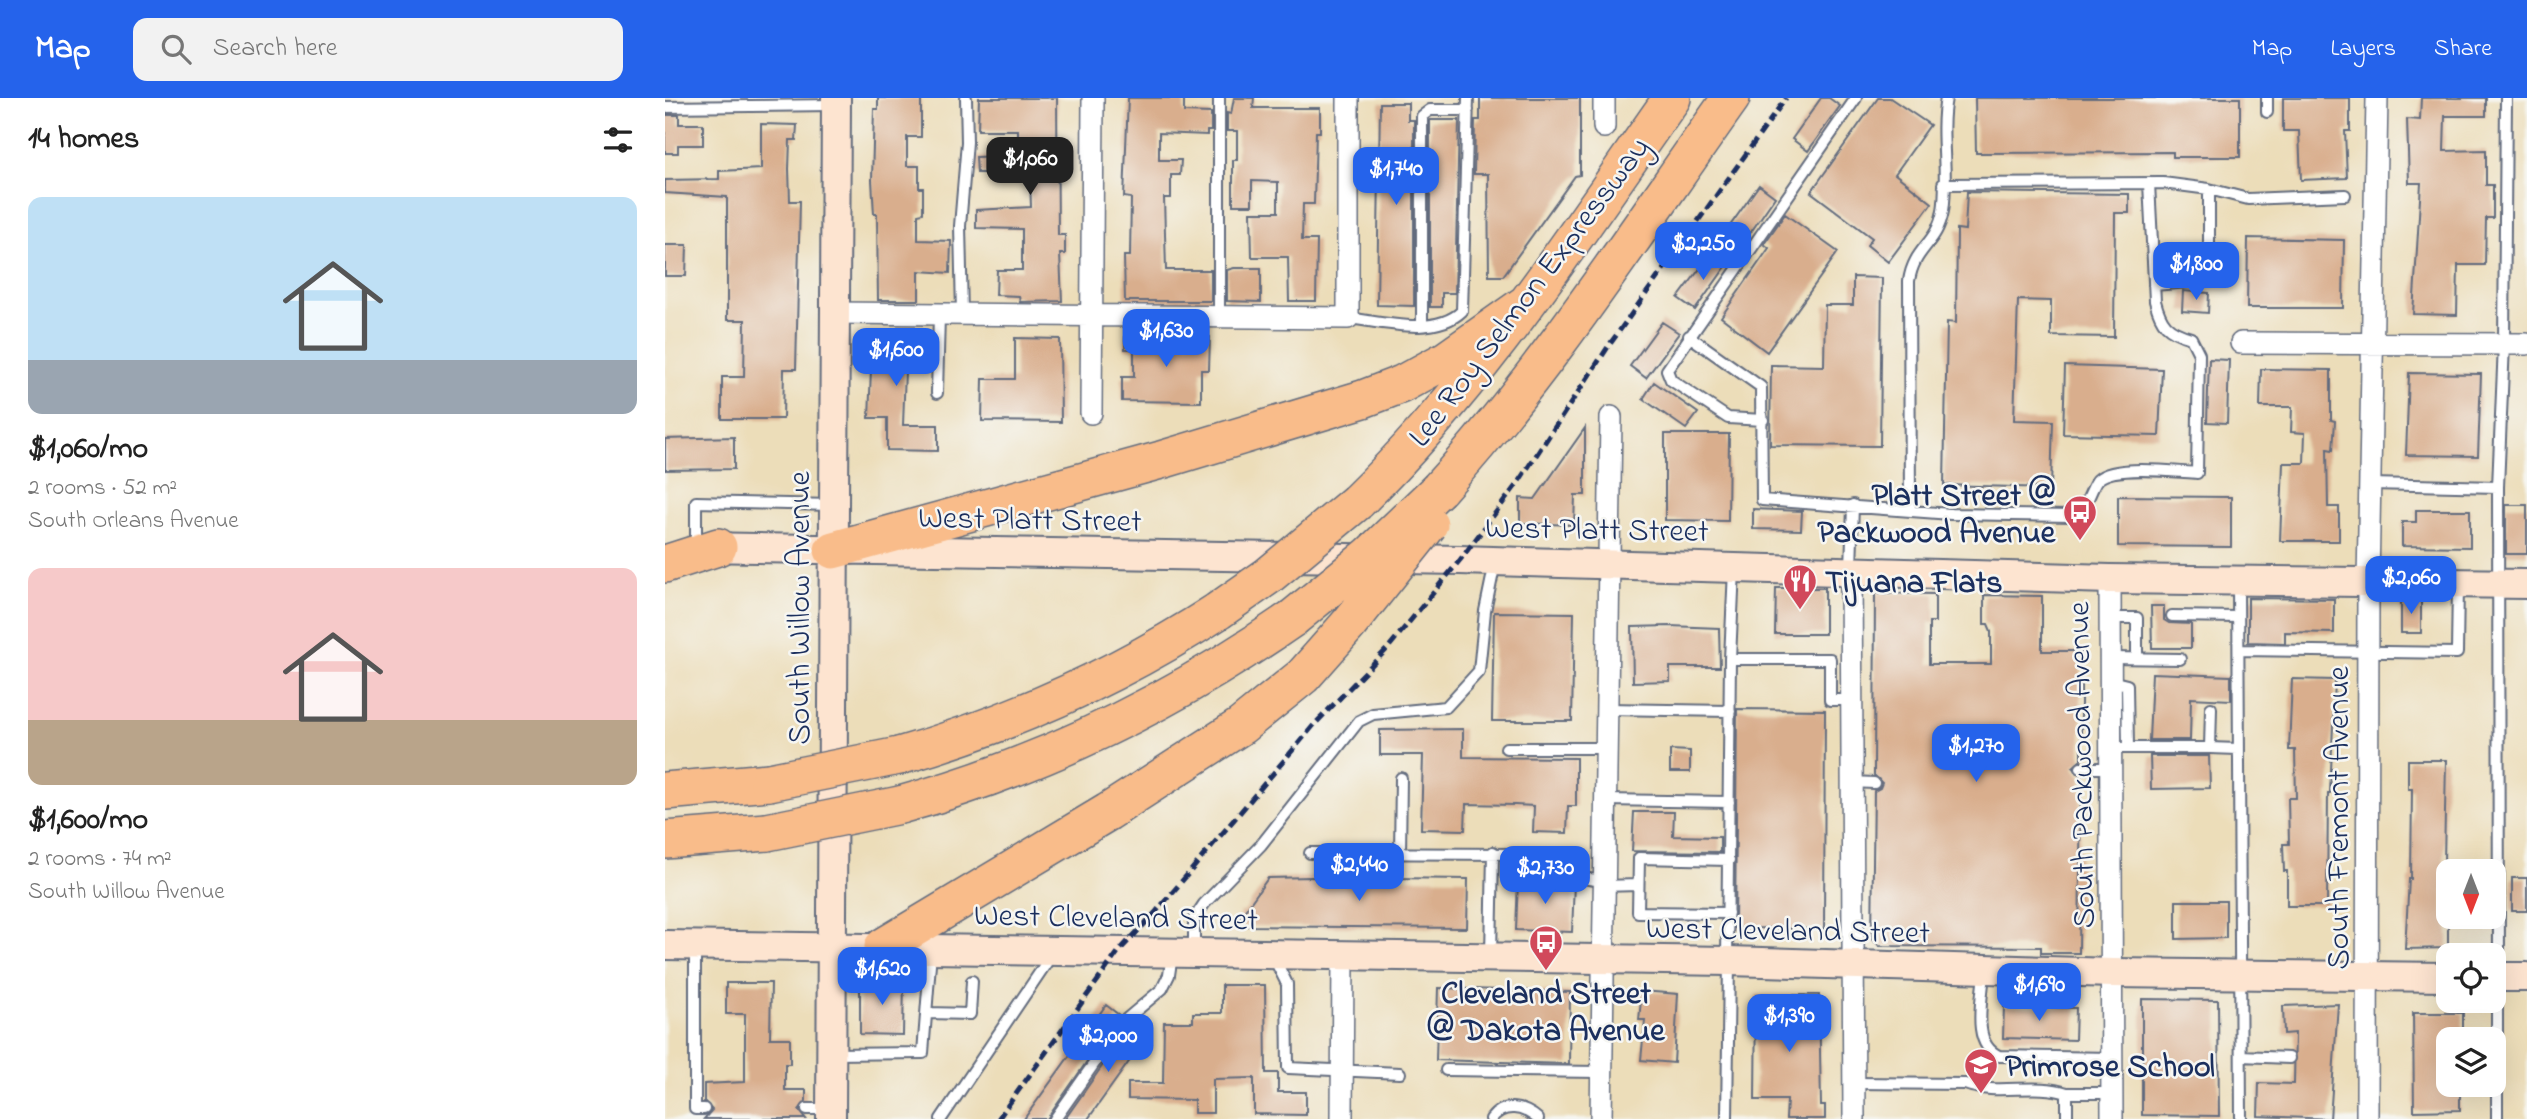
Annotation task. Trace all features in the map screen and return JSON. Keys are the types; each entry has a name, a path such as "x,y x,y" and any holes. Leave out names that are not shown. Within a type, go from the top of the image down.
{"highway":[{"name":"Lee Roy Selmon Expressway","path":"665,791 769,782 899,756 998,724 1052,703 1145,656 1218,611 1268,576 1357,502 1441,414 1524,305 1672,98"},
{"name":"Lee Roy Selmon Expressway","path":"665,840 767,832 900,805 968,786 1096,736 1203,678 1293,618 1370,555 1449,482 1571,324 1731,98"},
{"path":"833,550 1161,460 1363,398 1402,384 1446,360 1524,305"},
{"path":"883,947 1097,819 1241,726 1303,676 1422,535 1449,482"}],"main road":[{"name":"South Willow Avenue","path":"823,1112 831,1054 836,102"},
{"name":"West Platt Street","path":"665,547 693,553 833,550 1851,569 2110,579 2514,583"},
{"name":"West Cleveland Street","path":"665,945 1343,954 1853,964 2113,973 2436,976"}],"street":[{"path":"1091,413 1093,98"},
{"path":"834,313 1348,318 1348,98"},
{"path":"1604,98 1604,127"},
{"name":"South Fremont Avenue","path":"2367,1119 2368,582 2377,98"},
{"path":"2241,344 2527,344"},
{"path":"1601,1119 1611,417"},
{"path":"1851,569 1852,700 1863,783 1853,964 1854,1119"},
{"name":"South Packwood Avenue","path":"2110,579 2111,681 2117,755 2112,1119"},
{"path":"1342,1119 1343,954"}],"lane":[{"path":"962,314 960,226 967,142 966,98"},
{"path":"1219,98 1219,317"},
{"path":"1348,318 1422,325 1449,321 1462,311 1465,305 1468,98"},
{"path":"1763,420 1728,418 1671,380 1667,370 1856,98"},
{"path":"1910,510 1909,281 1911,264 1918,252 1933,241 1939,227 1946,98"},
{"path":"2267,98 2267,112"},
{"path":"2505,943 2514,583 2498,487 2504,344 2506,98"},
{"path":"665,107 836,102"},
{"path":"1422,325 1422,116 1430,110 1468,110"},
{"path":"1689,336 1758,382 1762,393 1763,420 1762,500 2064,517 2083,509 2095,482 2109,472 2197,473 2199,354 2191,338 2166,329 2159,319 2154,285 2149,183"},
{"path":"1943,184 2149,183 2209,189 2248,199 2345,195"},
{"path":"2154,285 2201,281 2209,268 2209,189"},
{"path":"937,393 939,314"},
{"path":"2371,484 2498,487"},
{"path":"693,553 696,502 833,505"},
{"path":"1851,569 1853,505"},
{"path":"1055,1119 1124,1021 1162,989 1183,952 1194,919 1204,905 1261,845 1359,721 1373,714 1446,707 1479,671 1485,611 1495,561"},
{"path":"1727,1119 1730,711 1734,567"},
{"path":"2238,580 2241,1119"},
{"path":"2239,650 2457,653 2458,583"},
{"path":"2172,616 2238,617"},
{"path":"2110,618 2137,618 2137,658"},
{"path":"2111,658 2180,659"},
{"path":"1731,659 1831,659 1830,700 1852,700"},
{"path":"1606,709 1730,711"},
{"path":"2210,748 2211,709"},
{"path":"1506,748 1605,748"},
{"path":"2081,768 2117,755 2210,748 2238,749"},
{"path":"1400,853 1401,778"},
{"path":"1605,800 1729,802"},
{"path":"1491,958 1493,852"},
{"path":"1310,853 1493,852 1541,860 1578,880 1639,885"},
{"path":"1728,914 1638,912 1639,858 1729,860"},
{"path":"695,946 695,1109 704,1109"},
{"path":"831,1054 923,1053 931,948"},
{"path":"941,1119 1054,951"},
{"path":"1272,953 1287,984 1288,1069 1400,1073"},
{"path":"1984,968 1981,1038 1991,1052 1999,1056 2113,1058"},
{"path":"927,1013 970,1014 972,981"},
{"path":"2497,1119 2502,1013"},
{"path":"2241,1056 2289,1058"},
{"path":"1446,1070 1602,1072"},
{"path":"1853,1083 1965,1084 1979,1089 2112,1093"},
{"path":"2067,1093 2067,1119"},
{"path":"1491,1119 1504,1109 1514,1107 1523,1109 1538,1119"}],"building":[{"path":"878,98 921,98 921,137 907,137 907,166 919,166 919,188 923,188 923,213 918,214 918,240 951,241 950,273 919,271 919,300 878,300 877,214 874,214 872,180 874,109 878,109"},
{"path":"979,98 1057,98 1058,235 1065,235 1065,254 1060,254 1062,301 1020,302 1019,296 996,295 997,270 1022,270 1022,229 976,228 976,210 1031,207 1029,154 1018,154 1018,130 978,130"},
{"path":"1128,98 1184,98 1184,112 1211,113 1211,131 1207,131 1207,135 1159,133 1159,160 1181,160 1180,175 1171,175 1171,198 1164,198 1166,270 1211,270 1211,301 1125,301 1124,256 1130,256 1131,198 1124,197"},
{"path":"1234,98 1254,98 1253,108 1320,108 1320,132 1316,132 1314,204 1303,204 1302,240 1317,240 1316,301 1289,301 1288,257 1252,257 1251,212 1278,212 1278,182 1252,181 1252,205 1233,205 1233,160 1237,160 1237,131 1227,131 1227,113 1231,114"},
{"path":"1480,98 1580,98 1580,175 1575,176 1503,276 1489,276 1488,174 1474,174 1475,120 1480,120"},
{"path":"1821,98 1829,98 1840,106 1808,151 1792,139"},
{"path":"1878,98 1890,98 1930,125 1895,174 1932,203 1888,262 1867,245 1872,238 1811,192"},
{"path":"1975,98 2240,98 2240,157 2173,157 2173,152 1976,153"},
{"path":"2283,98 2350,98 2350,131 2345,131 2347,178 2301,180 2299,131 2283,131"},
{"path":"2421,98 2486,98 2486,116 2445,116 2444,151 2486,150 2486,185 2493,185 2493,218 2486,218 2485,265 2458,265 2457,315 2413,314 2421,183 2409,183 2407,119 2420,120"},
{"path":"1380,103 1408,103 1408,120 1414,120 1414,306 1377,305"},
{"path":"665,115 679,115 679,124 703,124 703,145 678,145 678,153 665,153"},
{"path":"1430,120 1459,120 1455,293 1442,293 1442,307 1430,307"},
{"path":"761,124 797,125 796,140 790,140 789,169 790,201 800,201 796,369 784,369 783,419 722,419 722,377 744,377 745,320 727,320 727,197 665,193 665,180 719,179 719,171 761,169"},
{"path":"999,156 1000,173 977,173 976,157"},
{"path":"1759,185 1775,197 1744,242 1727,230"},
{"path":"1967,192 2129,194 2129,213 2115,213 2114,337 2051,336 2051,301 2018,300 2014,420 2053,421 2051,488 1944,485 1947,322 1956,323 1957,229 1965,230"},
{"path":"1785,214 1838,252 1767,352 1721,317 1769,248 1764,244"},
{"path":"2248,238 2344,240 2343,308 2247,308"},
{"path":"665,245 687,245 686,276 665,276"},
{"path":"1711,254 1727,265 1695,310 1678,298"},
{"path":"1261,268 1261,302 1227,301 1227,270"},
{"path":"1853,277 1882,278 1880,446 1770,445 1771,365 1824,366 1825,305 1853,305"},
{"path":"2183,291 2209,293 2208,313 2182,311"},
{"path":"1662,322 1679,333 1646,378 1630,366"},
{"path":"867,332 922,333 921,370 905,370 903,425 938,425 938,451 887,450 887,418 869,418 871,370 866,370"},
{"path":"1125,334 1155,335 1155,341 1190,343 1190,336 1210,337 1209,370 1201,370 1201,402 1122,401 1122,377 1134,377 1134,349 1125,349"},
{"path":"1015,338 1060,339 1061,422 982,421 983,379 1015,379"},
{"path":"2209,359 2229,360 2227,423 2207,422"},
{"path":"2065,366 2162,369 2159,436 2063,434"},
{"path":"2261,369 2331,370 2331,420 2335,421 2333,450 2327,449 2328,507 2339,507 2339,541 2280,541 2283,463 2304,463 2305,433 2291,432 2292,407 2260,407"},
{"path":"2409,373 2481,374 2478,456 2406,455"},
{"path":"1654,382 1698,413 1686,429 1643,399"},
{"path":"1585,428 1585,495 1575,495 1574,525 1520,523 1520,498 1535,499"},
{"path":"1665,434 1729,434 1728,521 1665,520"},
{"path":"734,437 734,469 665,470 665,439"},
{"path":"2118,496 2231,497 2231,547 2118,546"},
{"path":"2506,505 2527,505 2527,554 2506,554"},
{"path":"1753,509 1802,511 1801,530 1753,529"},
{"path":"2416,510 2470,510 2470,547 2402,546 2402,522 2416,522"},
{"name":"Tijuana Flats","path":"1776,588 1825,588 1825,634 1775,634"},
{"path":"1875,593 1935,594 1935,622 1929,622 1929,664 1991,664 1991,631 1988,624 1984,624 1984,595 2042,596 2042,651 2081,651 2081,760 2073,767 2081,776 2079,953 2041,953 2041,947 1879,946 1872,937 1874,791 1880,788 1882,783 1874,775"},
{"path":"2248,598 2334,599 2334,633 2285,632 2285,643 2248,642"},
{"path":"2401,600 2421,600 2421,633 2401,633"},
{"path":"2151,606 2164,606 2164,620 2169,623 2191,624 2191,648 2152,648"},
{"path":"1494,612 1574,613 1572,721 1492,721"},
{"path":"1632,627 1719,628 1720,667 1670,667 1670,681 1633,682"},
{"path":"2152,673 2231,676 2231,700 2191,698 2190,740 2149,740"},
{"path":"2292,679 2335,680 2328,793 2327,906 2287,906 2287,871 2284,871 2283,844 2289,844 2288,798 2296,798 2295,750 2289,750"},
{"path":"1737,709 1825,710 1824,929 1735,928"},
{"path":"1463,729 1463,757 1576,758 1576,806 1568,806 1567,833 1533,832 1534,806 1515,805 1466,804 1465,830 1421,829 1423,755 1380,755 1380,730"},
{"path":"1670,750 1690,751 1690,772 1670,772"},
{"path":"2150,756 2209,756 2210,788 2151,789"},
{"path":"2408,760 2446,760 2444,859 2436,859 2436,929 2448,929 2448,943 2436,943 2436,948 2405,949 2411,879 2412,789 2408,789"},
{"path":"1634,812 1674,812 1673,836 1720,837 1720,852 1632,851"},
{"path":"1268,878 1468,879 1467,928 1240,926 1240,912 1244,912"},
{"path":"2512,878 2527,878 2527,911 2512,911"},
{"path":"1518,881 1574,883 1572,932 1516,930"},
{"path":"2176,901 2226,901 2226,938 2176,939"},
{"path":"860,979 904,979 903,1035 860,1034"},
{"path":"726,983 771,983 770,1038 790,1038 790,1064 785,1064 785,1090 806,1090 806,1101 799,1110 806,1119 704,1119 712,1110 704,1101 704,1084 745,1082 745,1014 726,1014"},
{"path":"1222,985 1265,985 1266,1073 1278,1073 1278,1092 1306,1092 1306,1115 1254,1114 1254,1078 1213,1079 1213,1113 1194,1113 1194,1100 1128,1099 1128,1083 1163,1083 1164,1022 1193,1022 1193,1013 1222,1013"},
{"path":"1438,988 1570,992 1569,1064 1436,1060"},
{"path":"1642,991 1678,994 1674,1063 1641,1060 1645,1020 1639,1020"},
{"path":"1756,995 1819,995 1821,1106 1825,1106 1825,1119 1786,1119 1787,1100 1755,1100"},
{"path":"2142,999 2218,1000 2219,1116 2142,1115"},
{"path":"2338,1004 2330,1119 2258,1116 2259,1083 2294,1084 2295,1033 2284,1034 2283,1006"},
{"path":"1106,1005 1119,1015 1047,1119 1024,1119"},
{"path":"2004,1006 2076,1008 2075,1040 2003,1038"},
{"path":"2413,1013 2463,1013 2463,1027 2436,1027 2436,1097 2460,1097 2460,1110 2414,1111"},
{"path":"1131,1025 1148,1035 1088,1119 1065,1119"}],"railway":[{"path":"998,1119 1119,951 1155,913 1314,725 1388,648 1460,560 1517,484 1610,344 1786,98"}],"place":[{"name":"Platt Street @ Packwood Avenue","path":"2080,542"},
{"name":"Tijuana Flats","path":"1800,611"},
{"name":"Cleveland Street @ Dakota Avenue","path":"1546,972"},
{"name":"Primrose School","path":"1981,1095"}]}
